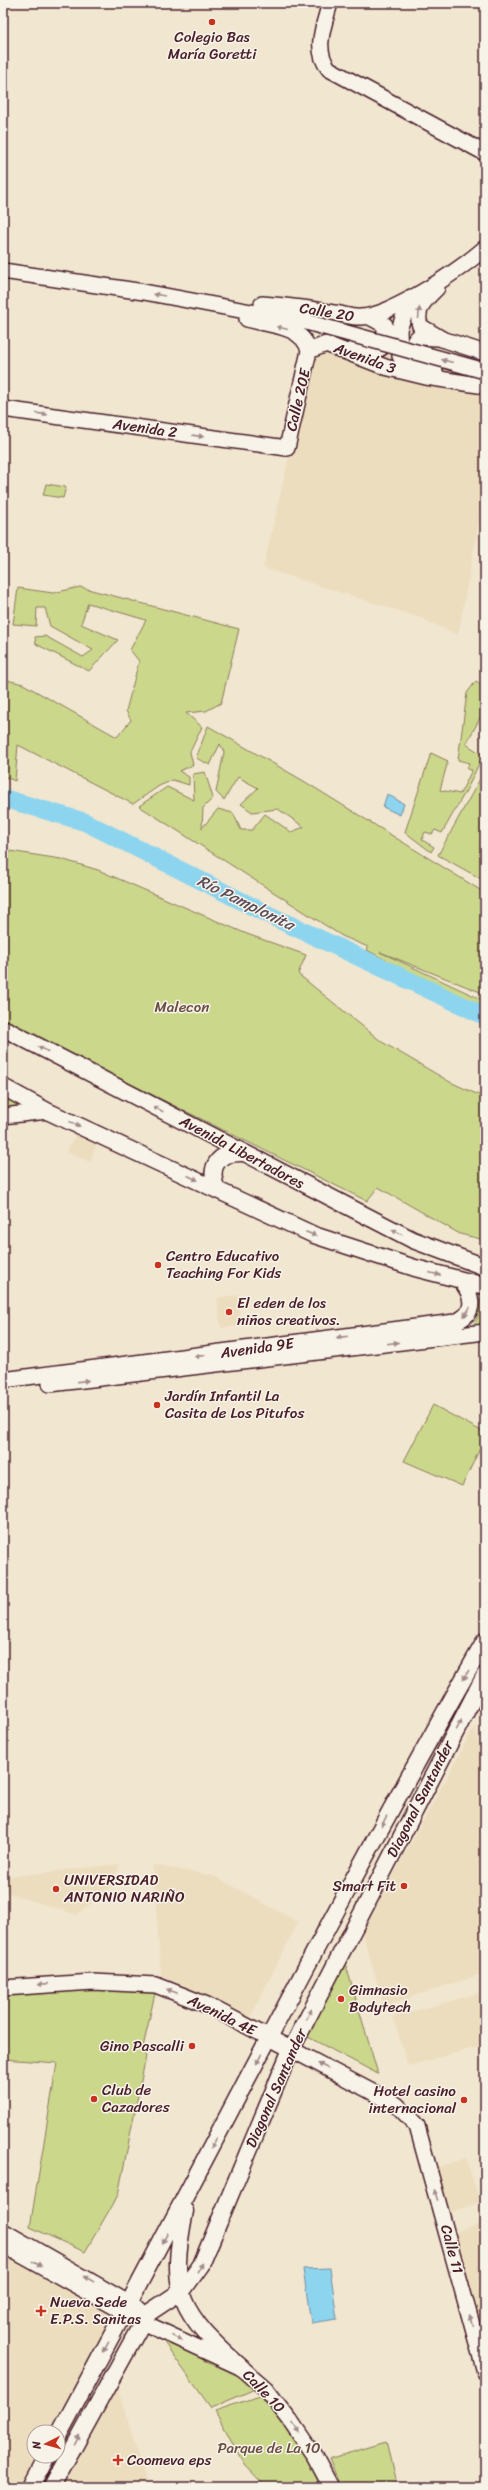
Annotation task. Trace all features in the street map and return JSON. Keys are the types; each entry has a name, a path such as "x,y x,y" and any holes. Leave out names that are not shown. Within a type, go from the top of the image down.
{"main road":[{"name":"Avenida Libertadores","path":"3,1028 413,1240 485,1267"},
{"path":"4,1089 47,1112 314,1235 415,1268 472,1282 485,1295"},
{"path":"217,1190 212,1179 214,1167 221,1158 226,1155 231,1153 243,1153"},
{"name":"Diagonal Santander","path":"64,2424 190,2192 320,1922 349,1888 402,1786 485,1641"},
{"name":"Diagonal Santander","path":"52,2487 144,2318 180,2292 193,2279 203,2261 291,2049 485,1675"},
{"path":"246,2156 254,2118 281,2056 280,2048 265,2036"},
{"path":"190,2192 178,2248 177,2268 180,2292 188,2310 199,2327 242,2368"},
{"path":"31,2487 44,2464"}],"street":[{"path":"330,3 320,52 323,62 329,69 485,153"},
{"name":"Calle 20","path":"197,302 230,301 302,307 354,317 368,316 384,312 411,297 442,278 485,248"},
{"name":"Avenida 3","path":"3,271 197,302 213,306 273,314 485,371"},
{"path":"442,278 438,286 420,306 418,317 420,326 442,339 485,353"},
{"path":"411,297 401,319 399,339 400,356 413,363 480,385"},
{"name":"Avenida 3","path":"213,306 234,316 293,331 304,339 309,351 326,344 341,348 385,367 426,377 480,385"},
{"path":"341,348 373,351 381,348 386,339 385,325 368,316"},
{"path":"413,363 408,358 407,351 418,337 442,339"},
{"name":"Calle 20E","path":"286,448 309,351"},
{"name":"Avenida 2","path":"3,409 286,448"},
{"path":"3,1116 47,1112"},
{"name":"Avenida 9E","path":"3,1380 455,1322 466,1316 472,1305 470,1292 472,1282"},
{"name":"Avenida 9E","path":"3,1390 485,1332"},
{"name":"Avenida 4E","path":"3,1988 93,1982 156,1985 207,2005 387,2098 403,2110 417,2126"},
{"name":"Calle 11","path":"417,2126 485,2372"},
{"path":"3,2231 127,2308"},
{"path":"3,2245 127,2308"},
{"name":"Calle 10","path":"127,2308 242,2368 266,2389 290,2420 315,2457 331,2487"}],"shaded area":[{"path":"317,337 347,338 485,368 485,489 458,635 418,617 263,568"},
{"path":"77,1133 97,1144 90,1162 66,1152"},
{"name":"El eden de los niños creativos.","path":"238,1295 241,1326 221,1328 217,1298"},
{"path":"475,1726 485,1776 485,1973 384,2006 362,1932"},
{"name":"UNIVERSIDAD ANTONIO NARIÑO","path":"120,1864 111,1886 77,1915 5,1892 4,1877"},
{"path":"153,1865 214,1876 298,1922 250,2018 161,1976"},
{"path":"483,1992 485,2045 408,2066 393,2017"},
{"path":"466,2158 480,2202 449,2213 434,2168"},
{"path":"485,2223 485,2352 451,2232"},
{"path":"3,2255 113,2315 57,2424 26,2424 26,2464 36,2464 24,2487 3,2487"},
{"path":"115,2379 148,2487 55,2487"}],"green space":[{"path":"46,484 66,487 63,498 43,495"},
{"path":"80,587 239,629 221,703 206,711 186,713 202,727 190,752 193,765 179,771 189,777 189,785 173,780 159,786 133,804 18,745 15,781 3,776 3,679 23,684 117,737 131,720 126,711 139,661 130,650 146,620 88,603 81,624 118,640 89,671 36,644 35,637 45,636 83,657 93,650 50,626 45,608 37,608 36,626 13,624 18,588 53,593"},
{"path":"476,681 485,687 485,709 466,744 483,755 468,787 442,833 435,830 432,834 425,832 422,840 434,847 431,852 405,832 431,753 448,761 440,790 460,794 472,770 467,769 469,763 458,760 467,693"},
{"path":"208,726 302,780 485,893 485,994 380,952 485,1001 485,1014 367,950 368,947 342,936 139,806 167,787 194,800 193,774 205,772 213,798 203,808 202,828 218,809 233,813 241,830 252,830 265,814 291,832 304,827 278,809 252,812 241,804 258,788 238,777 224,800 216,792 224,752 220,744 210,765 196,758"},
{"path":"485,770 485,881 438,855"},
{"name":"Malecon","path":"3,850 61,859 98,870 247,934 306,955 298,974 382,1042 450,1082 481,1096 485,1095 485,1240 460,1234 378,1187 367,1201 3,1021"},
{"path":"3,1096 37,1109 3,1112"},
{"path":"475,1298 485,1302 485,1329 471,1328 478,1314 478,1307"},
{"path":"433,1405 485,1433 485,1438 462,1486 404,1461"},
{"name":"Gimnasio Bodytech","path":"345,1962 378,2074 306,2036"},
{"name":"Club de Cazadores","path":"68,1984 155,1993 142,2052 146,2056 118,2195 85,2252 30,2227 57,2063 3,2059 3,1995"},
{"name":"Parque de La 10","path":"158,2334 212,2355 255,2389 211,2408"},
{"name":"Parque de La 10","path":"259,2396 289,2427 325,2487 266,2487 245,2465 215,2411"},
{"path":"386,2442 397,2487 341,2487 329,2459"}],"water":[{"path":"387,794 404,804 400,815 383,807"},
{"path":"330,2268 337,2319 311,2323 303,2269"}],"waterway":[{"name":"Río Pamplonita","path":"3,798 85,822 271,916 485,1016"}],"place":[{"name":"Colegio Bas María Goretti","path":"212,22"},
{"name":"Centro Educativo Teaching For Kids","path":"158,1265"},
{"name":"El eden de los niños creativos.","path":"229,1312"},
{"name":"Jardín Infantil La Casita de Los Pitufos","path":"157,1405"},
{"name":"Smart Fit","path":"404,1886"},
{"name":"UNIVERSIDAD ANTONIO NARIÑO","path":"56,1889"},
{"name":"Gimnasio Bodytech","path":"341,1999"},
{"name":"Gino Pascalli","path":"192,2046"},
{"name":"Club de Cazadores","path":"94,2099"},
{"name":"Hotel casino internacional","path":"464,2100"},
{"name":"Nueva Sede E.P.S. Sanitas","path":"41,2311"},
{"name":"Coomeva eps","path":"118,2460"}]}
